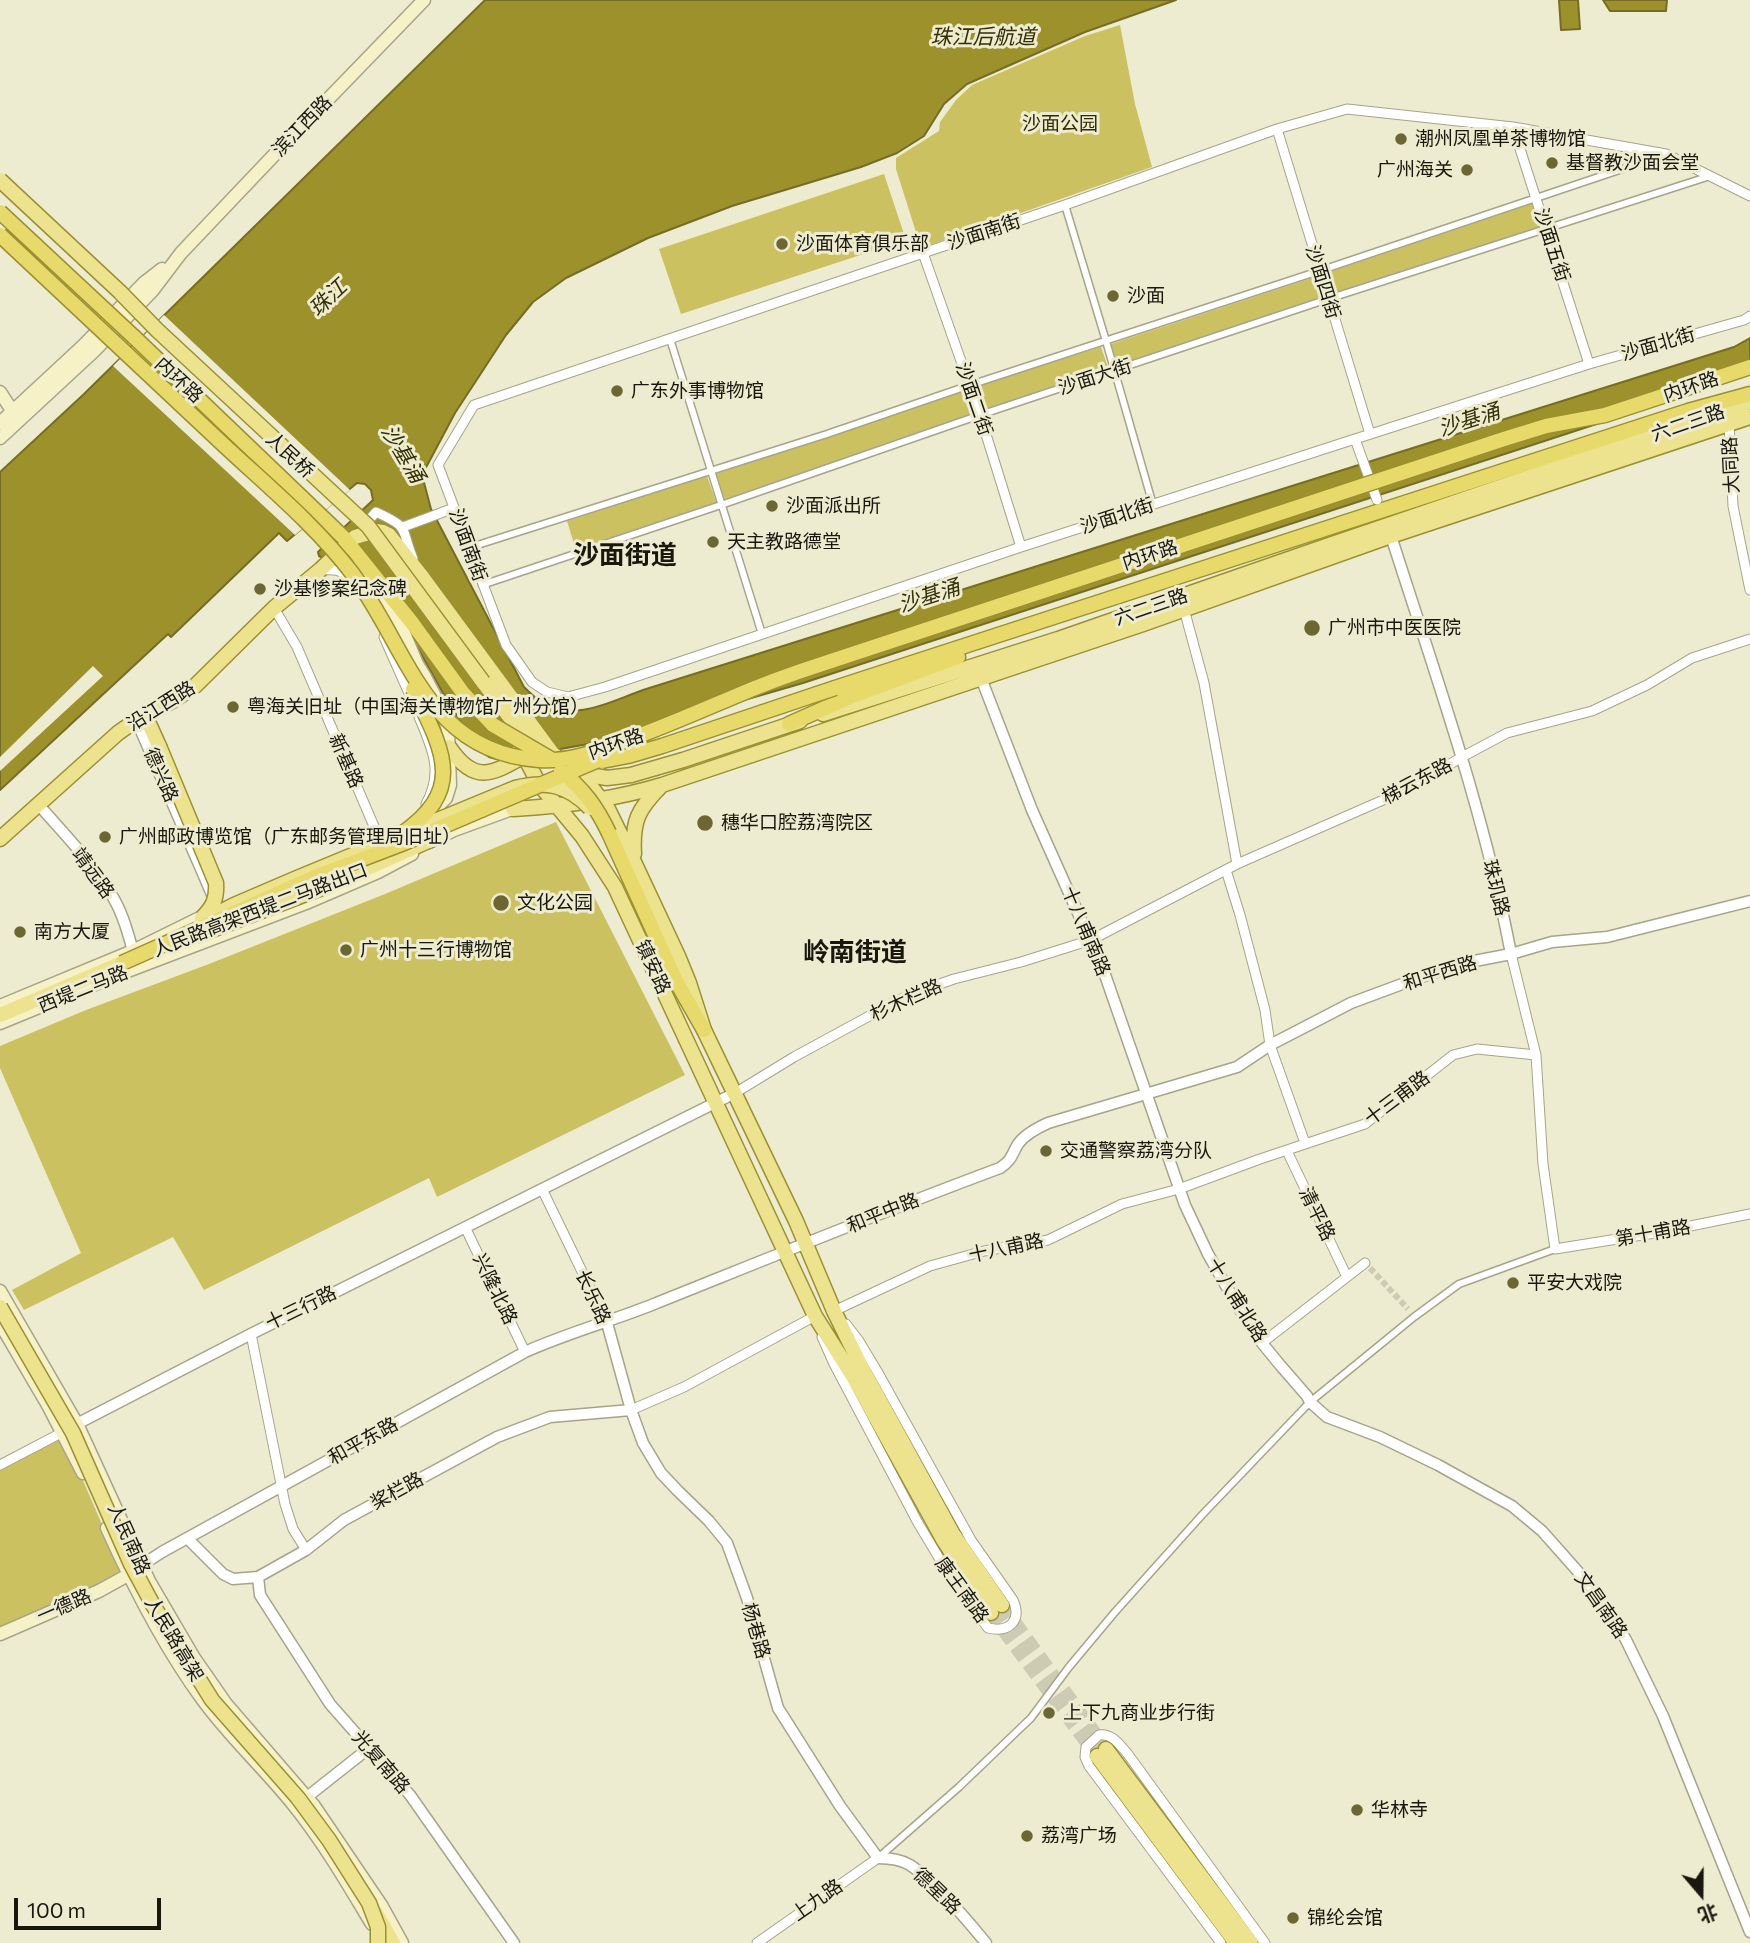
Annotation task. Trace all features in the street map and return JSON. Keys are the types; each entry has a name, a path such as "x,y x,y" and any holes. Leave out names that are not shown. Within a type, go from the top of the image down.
{"highway":[{"name":"内环路","path":"0,212 308,501 348,544 413,624 463,694 494,725 551,758 565,762 585,763 642,752 1688,411 1750,394"},
{"name":"内环路","path":"0,235 312,529 351,572 440,715 459,732 478,743 517,757 542,761 582,756 847,655 1504,439 1546,426 1605,415 1750,367"},
{"path":"789,724 859,693 1080,610"},
{"path":"379,615 434,733 443,761 442,781 436,800 426,815 400,832"},
{"path":"122,963 315,877 404,843 613,754 734,697"},
{"path":"494,725 511,741 551,764 579,787 596,807 676,981 704,1030"}],"main road":[{"name":"滨江西路","path":"0,438 6,420 94,351 153,290 181,253 425,0"},
{"name":"人民桥","path":"0,180 368,526 520,732 539,741 552,752"},
{"name":"人民桥","path":"0,191 364,530 479,685 517,741 532,774 555,799"},
{"path":"0,392 6,420"},
{"name":"六二三路","path":"552,752 581,771 607,778 631,775 687,759 1058,639 1750,402"},
{"name":"六二三路","path":"513,808 555,799 602,800 638,793 1184,609 1391,536 1750,417"},
{"path":"348,544 369,532 383,531 395,540 539,741"},
{"name":"沿江西路","path":"0,839 118,733 195,687 274,608 348,544"},
{"path":"320,570 342,564 354,568 366,578 402,628 417,664 427,704 449,747 464,766 473,771 493,773 524,756"},
{"path":"142,717 150,726 159,746 216,883 217,893 212,907 203,918 187,929"},
{"name":"西堤二马路","path":"0,1006 133,951 218,909 379,838 400,832 428,816 446,798 451,777 449,747"},
{"path":"552,752 566,783 555,799"},
{"name":"镇安路","path":"552,752 602,800 635,862 689,983 704,1030 735,1093"},
{"path":"687,759 692,775"},
{"path":"635,862 633,834 636,818 643,805 662,785"},
{"path":"0,1015 122,963 234,905 400,832 508,791 525,786 559,787 574,794 591,809 609,833"},
{"name":"镇安路","path":"555,799 607,873 623,902 716,1102"},
{"path":"513,808 557,818 582,836"},
{"name":"西堤二马路","path":"0,1023 237,931 378,872 406,858 435,838 513,808"},
{"path":"186,949 244,913 365,862 435,838"},
{"name":"人民路高架西堤二马路出口","path":"122,963 250,917 435,838"},
{"path":"218,909 244,913"},
{"name":"康王南路","path":"716,1102 815,1316 854,1378 944,1541 997,1609 943,1517 861,1366 735,1093"},
{"name":"人民南路","path":"0,1291 77,1424 141,1565 216,1693 307,1797 361,1873 402,1943"},
{"name":"人民路高架","path":"0,1307 73,1433 142,1585 205,1690 309,1811 393,1943"},
{"name":"人民南路","path":"0,1323 81,1466 128,1575 155,1625 221,1723 299,1812 355,1896 380,1943"},
{"name":"一德路","path":"0,1634 99,1591 128,1575"},
{"path":"1236,1943 1101,1752 1251,1943"},
{"path":"369,1903 378,1927 380,1943"}],"street":[{"name":"沙面南街","path":"506,645 452,509 438,465 474,405 1065,205 1277,129 1347,110 1513,127 1666,154 1750,196"},
{"name":"沙面五街","path":"1513,127 1589,364"},
{"name":"沙面四街","path":"1277,129 1370,434"},
{"name":"沙面大街","path":"468,548 827,434 1666,154"},
{"name":"沙面大街","path":"482,585 1328,299 1710,176"},
{"path":"1065,205 1153,505"},
{"name":"沙面二街","path":"923,253 970,385 1021,547"},
{"name":"沙面北街","path":"506,645 531,682 547,692 568,697 1370,434 1750,316"},
{"path":"670,339 762,634"},
{"name":"大同路","path":"1729,423 1733,506 1750,590"},
{"path":"1355,439 1376,499"},
{"path":"403,527 452,509"},
{"path":"348,544 376,512 403,527 420,574"},
{"name":"珠玑路","path":"1391,536 1462,757 1496,881 1536,1055 1543,1164 1555,1249"},
{"path":"320,570 337,569 344,573 365,602 395,659 433,753 436,768 428,801 400,832"},
{"name":"新基路","path":"274,608 296,647 379,838"},
{"path":"1184,609 1204,683 1237,864"},
{"name":"梯云东路","path":"1091,940 1237,864 1406,790 1507,733 1592,711 1647,685 1692,658 1750,639"},
{"name":"十八甫南路","path":"981,678 1032,810 1091,940 1116,1003 1179,1189"},
{"name":"德兴路","path":"142,717 141,731 218,909"},
{"name":"靖远路","path":"38,804 106,887 120,911 133,951"},
{"path":"1226,870 1265,1010 1270,1045 1305,1143"},
{"name":"和平西路","path":"1147,1093 1237,1067 1270,1045 1351,1003 1464,963 1552,943 1607,937 1750,901"},
{"name":"杉木栏路","path":"735,1093 814,1046 914,993 1091,940"},
{"name":"十三甫路","path":"1179,1189 1365,1124 1453,1055 1477,1048 1536,1055"},
{"path":"542,1189 735,1093"},
{"name":"和平中路","path":"607,1322 1000,1168 1010,1162 1019,1142 1048,1123 1147,1093"},
{"name":"清平路","path":"1287,1151 1347,1277"},
{"name":"十三行路","path":"63,1432 251,1334 542,1189"},
{"name":"长乐路","path":"542,1189 607,1322 631,1410"},
{"name":"十八甫路","path":"834,1311 930,1266 984,1251 1048,1240 1111,1209 1179,1189"},
{"name":"十八甫北路","path":"1179,1189 1208,1254 1237,1305 1262,1343 1310,1402"},
{"name":"第十甫路","path":"1555,1249 1750,1214"},
{"name":"兴隆北路","path":"465,1227 525,1352"},
{"path":"878,1858 959,1787 1031,1718 1115,1612 1202,1515 1310,1402 1459,1284 1555,1249"},
{"path":"1262,1343 1347,1277 1368,1265"},
{"path":"1408,1310 1414,1317"},
{"name":"康王南路","path":"815,1316 834,1364 935,1552 985,1625 994,1630 1008,1627 1017,1617 1013,1600 956,1516 866,1353 834,1311"},
{"path":"631,1410 672,1392 815,1316"},
{"name":"和平东路","path":"128,1575 187,1538 525,1352 607,1322"},
{"path":"251,1334 282,1486 293,1529 306,1550"},
{"name":"文昌南路","path":"1310,1402 1327,1417 1380,1437 1512,1506 1542,1531 1589,1584 1616,1622 1654,1697 1750,1933"},
{"name":"桨栏路","path":"258,1577 306,1550 344,1520 517,1428 550,1417 631,1410"},
{"name":"杨巷路","path":"631,1410 643,1443 661,1473 727,1543 741,1579 778,1708 840,1806 878,1858"},
{"path":"0,1465 63,1432"},
{"path":"187,1538 223,1574 233,1579 258,1577"},
{"name":"光复南路","path":"258,1577 260,1595 330,1704 410,1795 514,1943"},
{"path":"1221,1943 1089,1766 1085,1757 1086,1747 1099,1735 1107,1734 1127,1753 1265,1943"},
{"path":"307,1797 369,1748"},
{"name":"上九路","path":"757,1943 878,1858"},
{"name":"德星路","path":"878,1858 895,1859 910,1865 945,1897 986,1943"}],"green space":[{"name":"沙面公园","path":"1120,25 1135,104 1152,167 921,248 896,169 896,158 939,131 940,122 956,100 972,85 1085,36"},
{"name":"沙面体育俱乐部","path":"884,174 906,240 681,314 659,249"},
{"path":"1534,203 1542,229 1330,295 1323,274"},
{"path":"1318,276 1325,297 1118,367 1111,344"},
{"path":"1101,347 1109,370 983,411 973,387"},
{"path":"967,389 976,413 725,501 715,474"},
{"path":"707,476 717,504 576,550 567,521"},
{"name":"文化公园","path":"556,822 685,1075 437,1197 429,1178 204,1290 173,1237 24,1310 12,1290 81,1253 0,1068 0,1046 385,894"},
{"path":"61,1438 78,1469 123,1573 0,1629 0,1470"}],"water":[{"path":"485,0 1176,0 1085,32 967,84 944,104 924,136 897,153 861,167 732,206 648,238 566,278 533,302 506,335 455,413 422,475 431,509 524,687 541,702 554,708 580,710 605,704 1734,347 1750,338 1750,374 803,683 599,742 500,760 489,757 478,749 449,704 401,618 348,552 323,558 319,556 318,552 373,500 371,490 365,484 357,483 287,541 279,533 171,637 168,634 0,790 0,472 84,394"},
{"path":"1559,0 1578,0 1580,29 1561,30"},
{"path":"1603,0 1667,0 1666,11 1610,11"}],"pier":[{"path":"164,315 350,490 295,535 113,366"},
{"path":"93,666 103,676 0,771 0,757"}],"tunnel":[{"path":"1370,1268 1408,1309"},
{"path":"1002,1605 1106,1749"},
{"path":"991,1613 1097,1756"}],"place":[{"name":"潮州凤凰单茶博物馆","path":"1401,139"},
{"name":"基督教沙面会堂","path":"1552,163"},
{"name":"广州海关","path":"1467,170"},
{"name":"沙面体育俱乐部","path":"782,244"},
{"name":"沙面","path":"1113,296"},
{"name":"广东外事博物馆","path":"617,391"},
{"name":"沙面派出所","path":"772,506"},
{"name":"天主教路德堂","path":"713,542"},
{"name":"沙基惨案纪念碑","path":"260,589"},
{"name":"广州市中医医院","path":"1312,628"},
{"name":"粤海关旧址（中国海关博物馆广州分馆）","path":"233,707"},
{"name":"穗华口腔荔湾院区","path":"705,823"},
{"name":"广州邮政博览馆（广东邮务管理局旧址）","path":"105,837"},
{"name":"文化公园","path":"501,903"},
{"name":"南方大厦","path":"20,932"},
{"name":"广州十三行博物馆","path":"346,950"},
{"name":"交通警察荔湾分队","path":"1046,1151"},
{"name":"平安大戏院","path":"1513,1283"},
{"name":"上下九商业步行街","path":"1049,1713"},
{"name":"华林寺","path":"1357,1810"},
{"name":"荔湾广场","path":"1027,1836"},
{"name":"锦纶会馆","path":"1293,1918"}],"district":[{"name":"沙面街道","path":"625,555"},
{"name":"岭南街道","path":"855,952"}],"water label":[{"name":"珠江后航道","path":"983,37"},
{"name":"珠江","path":"328,298"},
{"name":"沙基涌","path":"1469,420"},
{"name":"沙基涌","path":"403,454"},
{"name":"沙基涌","path":"929,596"}]}
